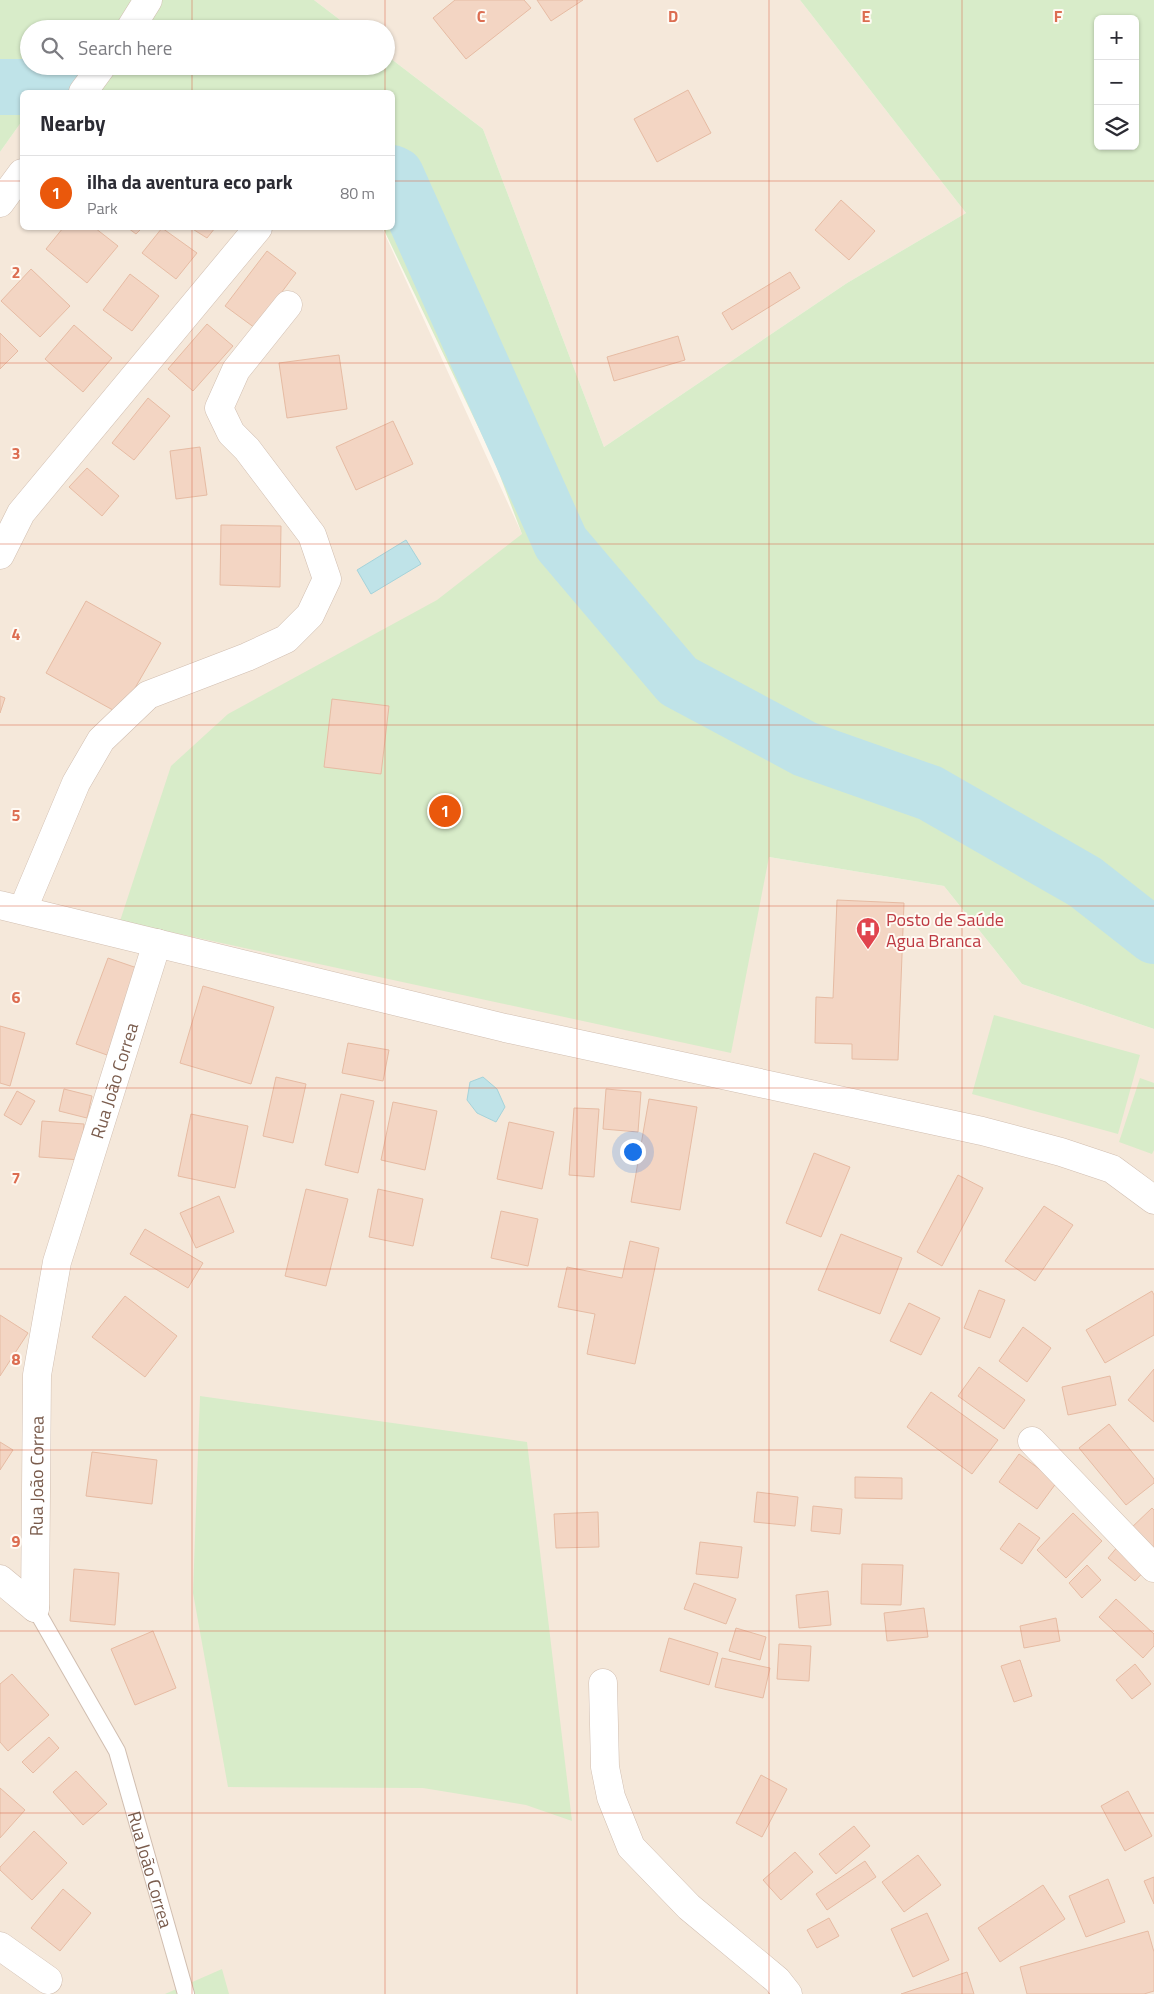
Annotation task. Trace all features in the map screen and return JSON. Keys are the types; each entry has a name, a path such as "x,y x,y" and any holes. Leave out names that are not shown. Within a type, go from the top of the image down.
{"street":[{"path":"136,20 148,0"},
{"path":"84,90 95,75"},
{"path":"0,203 20,176"},
{"path":"0,555 21,514 256,230"},
{"path":"288,305 236,370 219,408 231,433 247,449 312,535 327,578 310,615 286,640 148,695 101,740 76,783 12,907 505,1028 982,1130 1061,1152 1112,1169 1154,1200"},
{"name":"Rua João Correa","path":"35,1608 37,1375 56,1271 157,942"},
{"path":"1032,1441 1154,1568"},
{"path":"0,1580 35,1608"},
{"path":"603,1683 605,1767 611,1797 631,1846 689,1908 777,1980 788,1994"},
{"path":"0,1946 48,1980"}],"lane":[{"name":"Rua João Correa","path":"35,1608 117,1751 186,1994"}],"shaded area":[{"path":"314,0 800,0 966,213 847,283 604,447 483,129 395,62 395,20 340,20"},
{"path":"57,75 79,75 100,90 46,90"},
{"path":"20,124 20,230 383,230 522,534 769,857 944,886 1022,984 1154,1029 1154,1994 0,1994 0,152"}],"green space":[{"path":"0,0 314,0 340,20 20,20 20,75 57,75 46,90 20,90 20,124 0,152"},
{"path":"800,0 1154,0 1154,1029 1022,984 944,886 769,857 731,1053 120,921 171,766 228,714 437,600 522,534 494,460 384,230 395,230 395,90 100,90 79,75 395,75 395,62 483,129 604,447 847,283 966,213"},
{"path":"994,1015 1140,1055 1118,1134 972,1094"},
{"path":"1140,1078 1154,1083 1154,1150 1152,1154 1119,1142"},
{"path":"200,1396 527,1442 572,1821 526,1805 423,1788 228,1787 193,1593"},
{"path":"222,1969 229,1994 165,1994"}],"water":[{"path":"406,540 421,564 371,594 357,570"},
{"path":"483,1077 497,1089 505,1107 496,1122 477,1113 467,1100 470,1082"}],"building":[{"path":"455,0 524,0 531,8 466,59 433,18"},
{"path":"537,0 583,0 551,21"},
{"path":"688,90 711,133 657,162 634,119"},
{"path":"841,200 875,231 849,260 815,230"},
{"path":"61,230 98,230 118,246 87,283 46,249"},
{"path":"131,230 140,230 136,234"},
{"path":"160,230 165,230 197,253 176,279 142,253"},
{"path":"194,230 213,230 207,238"},
{"path":"267,251 296,273 255,328 225,306"},
{"path":"31,269 70,306 40,337 1,301"},
{"path":"790,272 800,288 732,330 722,313"},
{"path":"130,274 159,296 132,331 103,310"},
{"path":"207,324 233,346 193,391 168,369"},
{"path":"74,325 112,358 83,392 45,359"},
{"path":"0,333 18,351 0,369"},
{"path":"678,336 685,360 614,381 607,357"},
{"path":"339,355 347,409 287,418 279,363"},
{"path":"148,398 170,416 134,460 112,443"},
{"path":"393,421 413,464 356,490 336,447"},
{"path":"200,447 207,495 176,499 170,451"},
{"path":"87,468 119,496 102,516 69,487"},
{"path":"221,525 281,526 280,587 220,585"},
{"path":"86,601 161,643 120,714 46,673"},
{"path":"0,696 5,698 0,713"},
{"path":"332,699 389,706 381,774 324,767"},
{"name":"Posto de Saúde Agua Branca","path":"837,900 904,903 898,1060 852,1059 852,1044 815,1043 816,997 833,998"},
{"path":"108,958 140,969 107,1055 76,1044"},
{"path":"203,986 274,1007 251,1084 180,1063"},
{"path":"0,1026 25,1033 10,1086 0,1083"},
{"path":"348,1043 389,1050 383,1081 342,1073"},
{"path":"276,1077 306,1084 293,1143 263,1136"},
{"path":"64,1089 92,1096 87,1118 59,1111"},
{"path":"606,1089 641,1092 638,1132 603,1129"},
{"path":"17,1091 35,1101 21,1125 4,1115"},
{"path":"341,1094 374,1101 358,1173 325,1165"},
{"path":"649,1099 697,1107 680,1210 631,1202"},
{"path":"393,1102 437,1111 425,1170 381,1160"},
{"path":"574,1108 599,1109 594,1177 569,1175"},
{"path":"191,1114 248,1126 235,1188 178,1176"},
{"path":"42,1121 84,1124 81,1160 39,1157"},
{"path":"509,1122 554,1132 542,1189 497,1179"},
{"path":"814,1153 850,1167 821,1237 786,1223"},
{"path":"958,1175 983,1188 942,1266 917,1252"},
{"path":"306,1189 348,1199 326,1286 285,1276"},
{"path":"378,1189 423,1199 413,1246 369,1237"},
{"path":"219,1196 234,1232 196,1248 180,1213"},
{"path":"1044,1206 1073,1225 1035,1281 1005,1261"},
{"path":"501,1211 538,1219 528,1266 491,1258"},
{"path":"145,1229 203,1263 188,1288 130,1254"},
{"path":"841,1234 902,1258 880,1314 818,1290"},
{"path":"630,1241 659,1248 635,1364 587,1354 595,1314 558,1307 567,1267 622,1278"},
{"path":"979,1290 1005,1300 990,1338 964,1328"},
{"path":"1152,1291 1154,1295 1154,1335 1105,1363 1086,1330"},
{"path":"125,1296 177,1336 145,1377 92,1337"},
{"path":"909,1303 940,1318 921,1355 890,1341"},
{"path":"0,1315 28,1333 0,1376"},
{"path":"1023,1327 1051,1348 1027,1382 999,1361"},
{"path":"979,1367 1025,1400 1004,1429 958,1396"},
{"path":"1154,1369 1154,1422 1128,1400"},
{"path":"1110,1376 1116,1405 1068,1415 1062,1387"},
{"path":"931,1392 998,1440 972,1474 907,1427"},
{"path":"1109,1424 1154,1479 1154,1483 1126,1505 1079,1448"},
{"path":"0,1442 13,1450 0,1470"},
{"path":"92,1452 157,1460 152,1504 86,1496"},
{"path":"1019,1454 1057,1482 1037,1509 999,1482"},
{"path":"855,1477 902,1478 902,1499 855,1498"},
{"path":"757,1492 798,1497 795,1526 754,1522"},
{"path":"813,1506 842,1509 840,1534 811,1531"},
{"path":"1152,1508 1154,1510 1154,1554 1129,1530"},
{"path":"598,1512 599,1547 556,1548 554,1514"},
{"path":"1073,1513 1102,1541 1066,1578 1037,1550"},
{"path":"1019,1523 1040,1538 1022,1564 1000,1549"},
{"path":"700,1542 742,1547 738,1578 696,1574"},
{"path":"1119,1545 1147,1568 1135,1581 1108,1558"},
{"path":"862,1564 903,1565 901,1605 861,1604"},
{"path":"1087,1565 1101,1580 1082,1598 1069,1583"},
{"path":"74,1569 119,1573 115,1625 70,1621"},
{"path":"694,1583 736,1599 726,1624 684,1609"},
{"path":"828,1591 831,1625 799,1628 796,1595"},
{"path":"1116,1599 1154,1634 1154,1646 1143,1658 1099,1617"},
{"path":"924,1608 928,1637 887,1641 884,1613"},
{"path":"1056,1618 1060,1641 1024,1648 1020,1626"},
{"path":"736,1628 766,1637 760,1660 729,1651"},
{"path":"153,1631 176,1688 135,1705 111,1649"},
{"path":"669,1638 718,1653 709,1685 660,1671"},
{"path":"779,1644 811,1646 809,1681 777,1679"},
{"path":"722,1658 770,1668 763,1698 715,1687"},
{"path":"1020,1660 1032,1696 1014,1702 1001,1666"},
{"path":"1135,1664 1151,1684 1132,1699 1116,1680"},
{"path":"12,1674 49,1715 8,1751 0,1742 0,1684"},
{"path":"49,1737 59,1748 33,1773 22,1762"},
{"path":"76,1771 107,1804 83,1825 53,1792"},
{"path":"761,1775 787,1789 762,1837 736,1823"},
{"path":"0,1788 25,1810 0,1838"},
{"path":"1128,1791 1152,1836 1125,1851 1101,1806"},
{"path":"854,1826 870,1846 836,1874 819,1854"},
{"path":"34,1831 67,1863 32,1900 0,1870 0,1867"},
{"path":"795,1852 813,1872 781,1900 763,1880"},
{"path":"918,1855 941,1885 904,1912 882,1882"},
{"path":"865,1861 876,1877 827,1910 816,1894"},
{"path":"1154,1877 1154,1904 1144,1881"},
{"path":"1108,1879 1125,1922 1086,1937 1069,1896"},
{"path":"1043,1885 1065,1919 1000,1962 978,1928"},
{"path":"63,1889 91,1913 60,1951 31,1928"},
{"path":"927,1913 949,1960 913,1977 891,1929"},
{"path":"829,1918 839,1936 817,1948 807,1930"},
{"path":"1148,1931 1154,1952 1154,1991 1144,1994 1027,1994 1020,1967"},
{"path":"967,1972 974,1994 901,1994"}],"waterway":[{"path":"0,87 56,87"},
{"path":"395,174 561,543 678,681 805,749 930,793 1085,882 1154,936"}],"place":[{"name":"ilha da aventura eco park","path":"445,811"},
{"name":"Posto de Saúde Agua Branca","path":"868,950"}]}
